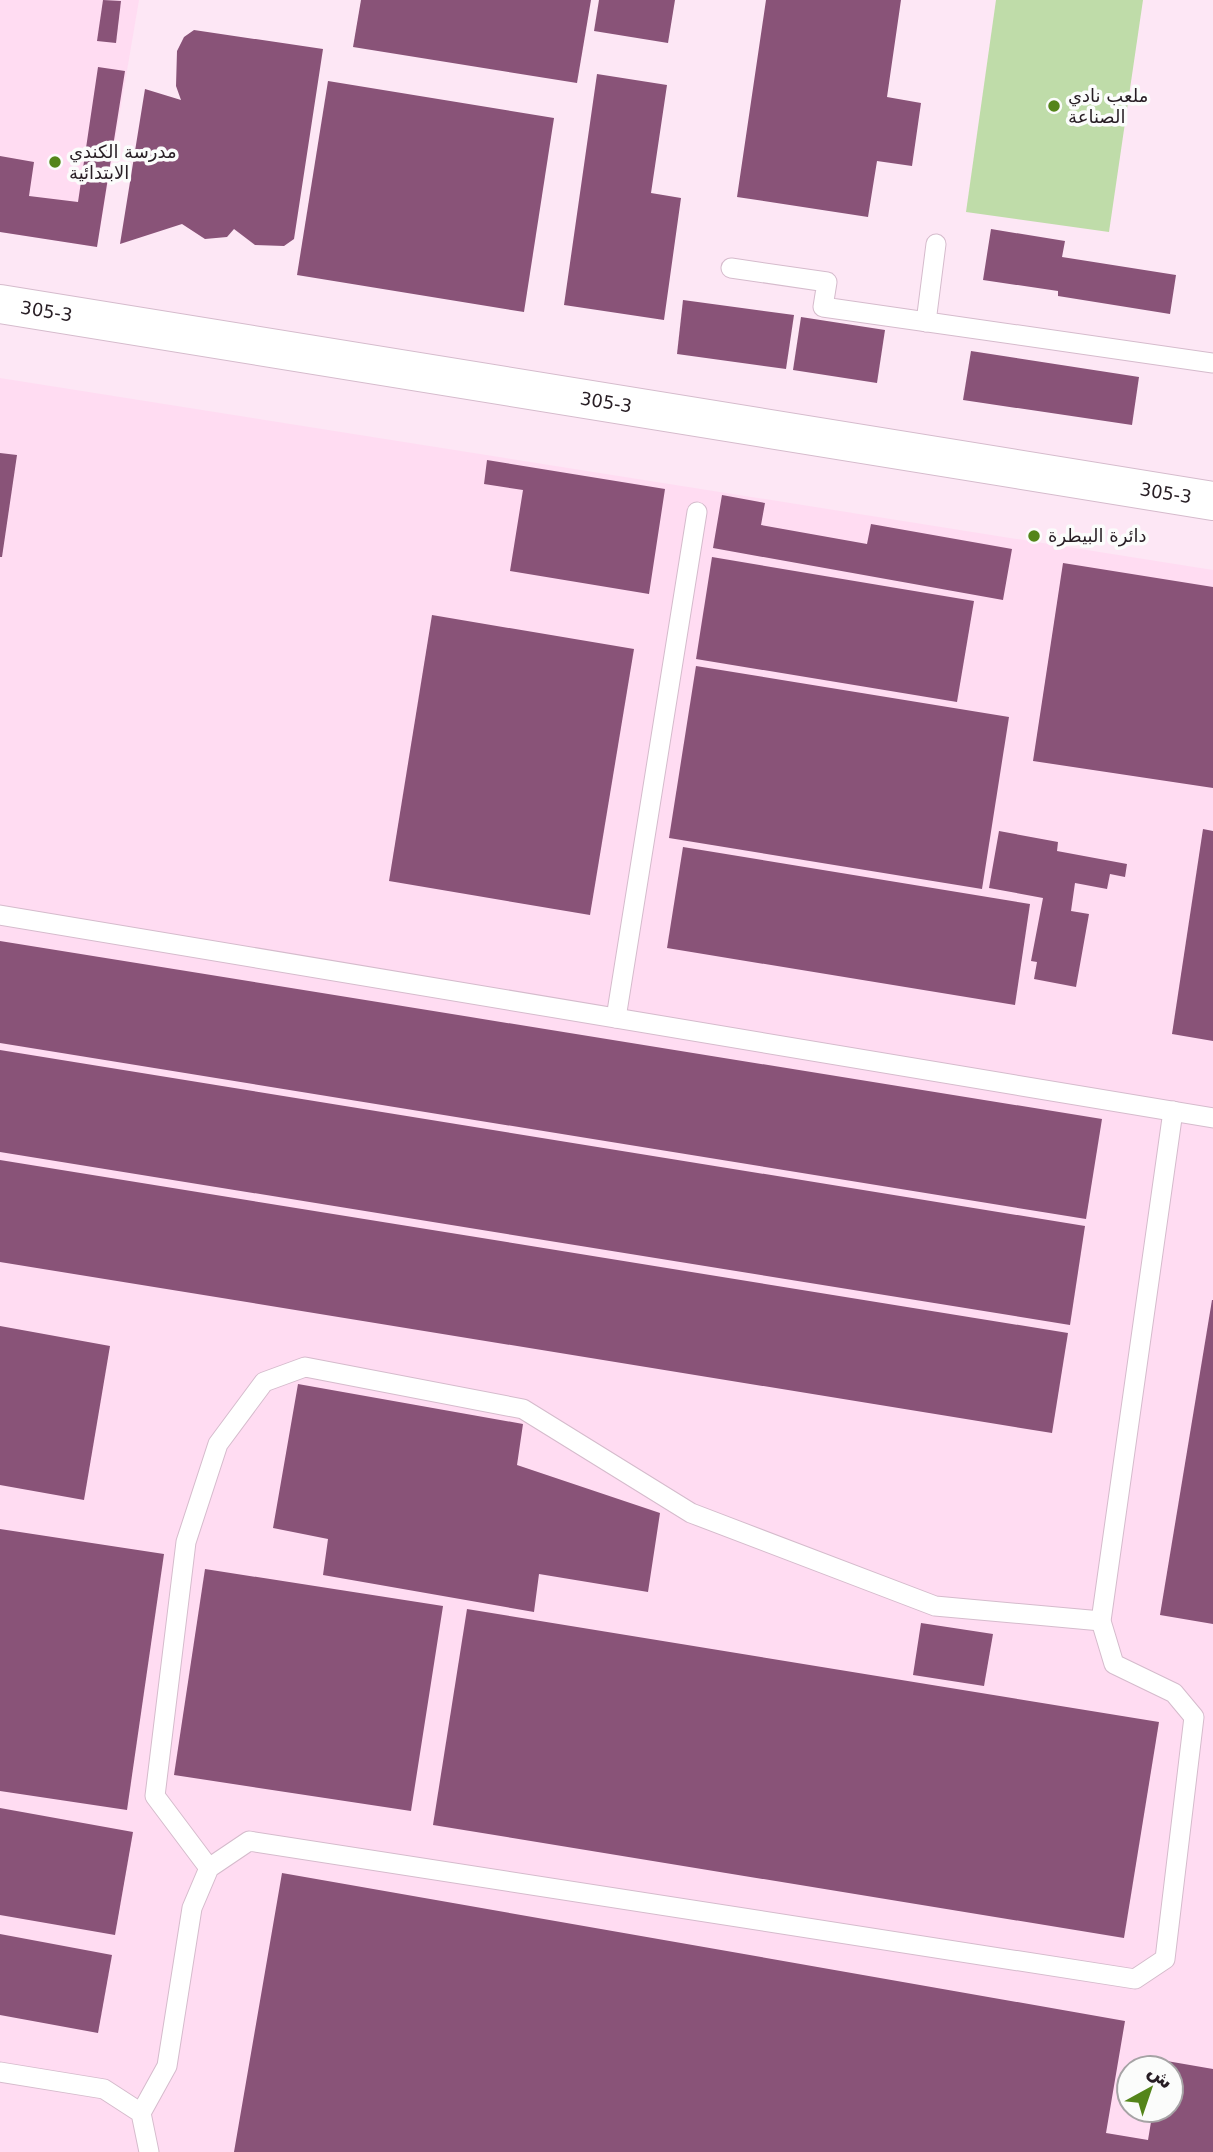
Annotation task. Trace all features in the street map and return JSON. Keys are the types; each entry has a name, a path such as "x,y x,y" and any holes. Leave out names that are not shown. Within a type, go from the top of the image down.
{"street":[{"name":"305-3","path":"0,304 1213,501"}],"lane":[{"path":"926,322 936,244"},
{"path":"731,268 827,282 823,307 1213,363"},
{"path":"616,1018 697,512"},
{"path":"0,915 1213,1118"},
{"path":"149,2152 141,2113 167,2066 192,1908 209,1868 249,1840 1135,1979 1165,1959 1194,1717 1174,1692 1114,1664 1101,1622 1173,1111"},
{"path":"209,1868 155,1796 186,1542 218,1444 264,1382 305,1367 523,1409 691,1513 935,1606 1101,1622"},
{"path":"0,2072 104,2089 141,2113"}],"shaded area":[{"name":"مدرسة الكندي الابتدائية","path":"0,0 139,0 97,247 0,232"},
{"path":"0,378 1213,570 1213,2152 0,2152"}],"green space":[{"name":"ملعب نادي الصناعة","path":"996,0 1143,0 1109,232 966,212"}],"building":[{"path":"103,0 121,1 116,43 97,41"},
{"path":"361,0 591,0 577,83 353,47"},
{"path":"599,0 675,0 668,43 594,31"},
{"path":"766,0 901,0 887,97 921,103 912,166 877,161 868,217 737,197"},
{"path":"194,30 323,49 294,239 284,246 255,245 234,229 227,237 205,239 182,224 120,244 145,89 181,100 176,86 177,51 184,37"},
{"path":"98,67 125,71 97,247 0,232 0,156 34,162 29,196 78,202"},
{"path":"597,74 667,85 651,193 681,198 664,320 564,305"},
{"path":"328,81 554,118 524,312 297,275"},
{"path":"991,229 1065,241 1062,257 1176,275 1170,314 1058,296 1058,291 983,280"},
{"path":"683,300 794,315 786,369 677,354"},
{"path":"801,317 885,330 877,383 793,370"},
{"path":"971,351 1139,377 1132,425 963,400"},
{"path":"0,453 17,455 2,557 0,557"},
{"path":"487,460 665,489 649,594 510,571 523,490 484,484"},
{"path":"722,495 765,503 761,525 867,544 871,524 1012,549 1003,600 713,548"},
{"path":"712,557 974,601 957,702 696,659"},
{"path":"1063,563 1213,587 1213,788 1033,761"},
{"path":"432,615 634,649 590,915 389,881"},
{"path":"696,666 1009,717 982,889 669,838"},
{"path":"1203,829 1213,831 1213,1041 1172,1034"},
{"path":"999,831 1058,842 1057,851 1127,864 1125,877 1110,874 1107,889 1075,883 1071,911 1089,914 1076,987 1034,979 1037,962 1031,961 1043,898 989,888"},
{"path":"683,847 1030,904 1015,1005 667,948"},
{"path":"0,941 1102,1119 1086,1219 0,1043"},
{"path":"0,1050 1085,1226 1070,1325 0,1152"},
{"path":"0,1160 1068,1333 1052,1433 0,1262"},
{"path":"1213,1300 1213,1624 1160,1615"},
{"path":"0,1326 110,1346 84,1500 0,1485"},
{"path":"298,1384 523,1424 517,1465 660,1513 648,1592 539,1574 534,1612 323,1575 328,1539 273,1528"},
{"path":"0,1529 164,1554 127,1810 0,1791"},
{"path":"205,1569 443,1606 411,1811 174,1775"},
{"path":"467,1609 1159,1722 1124,1938 433,1825"},
{"path":"921,1623 993,1634 984,1686 913,1675"},
{"path":"0,1808 133,1832 115,1935 0,1915"},
{"path":"282,1873 1125,2021 1119,2054 1115,2054 1115,2080 1106,2133 1148,2140 1151,2124 1185,2124 1185,2064 1213,2069 1213,2152 234,2152"},
{"path":"0,1934 112,1955 98,2033 0,2015"}],"place":[{"name":"ملعب نادي الصناعة","path":"1054,106"},
{"name":"مدرسة الكندي الابتدائية","path":"55,162"},
{"name":"دائرة البيطرة","path":"1034,536"}]}
